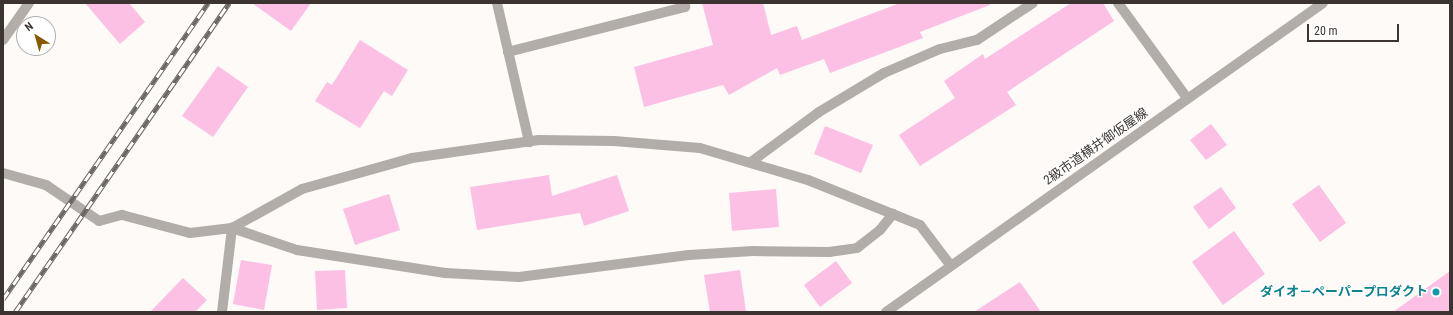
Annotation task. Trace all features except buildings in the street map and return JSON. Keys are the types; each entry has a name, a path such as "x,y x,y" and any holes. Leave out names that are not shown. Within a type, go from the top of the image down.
{"street":[{"path":"3,40 29,3"},
{"path":"497,3 528,142"},
{"path":"508,52 685,7 684,3"},
{"path":"751,162 819,112 884,73 940,50 976,40 1034,3"},
{"path":"1118,3 1187,98"},
{"name":"2級市道横井御仮屋線","path":"886,312 1323,3"},
{"path":"3,173 46,185 99,221 122,216 190,233 232,228 302,189 412,158 528,142 614,141 700,148 808,180 920,225 951,266"},
{"path":"232,228 297,250 445,274 519,276 689,255 753,251 829,252 856,248 880,230 892,214"},
{"path":"222,312 232,228"}],"railway":[{"path":"3,299 208,3"},
{"path":"15,312 229,3"}],"place":[{"name":"ダイオ－ペーパープロダクト","path":"1436,292"}]}
